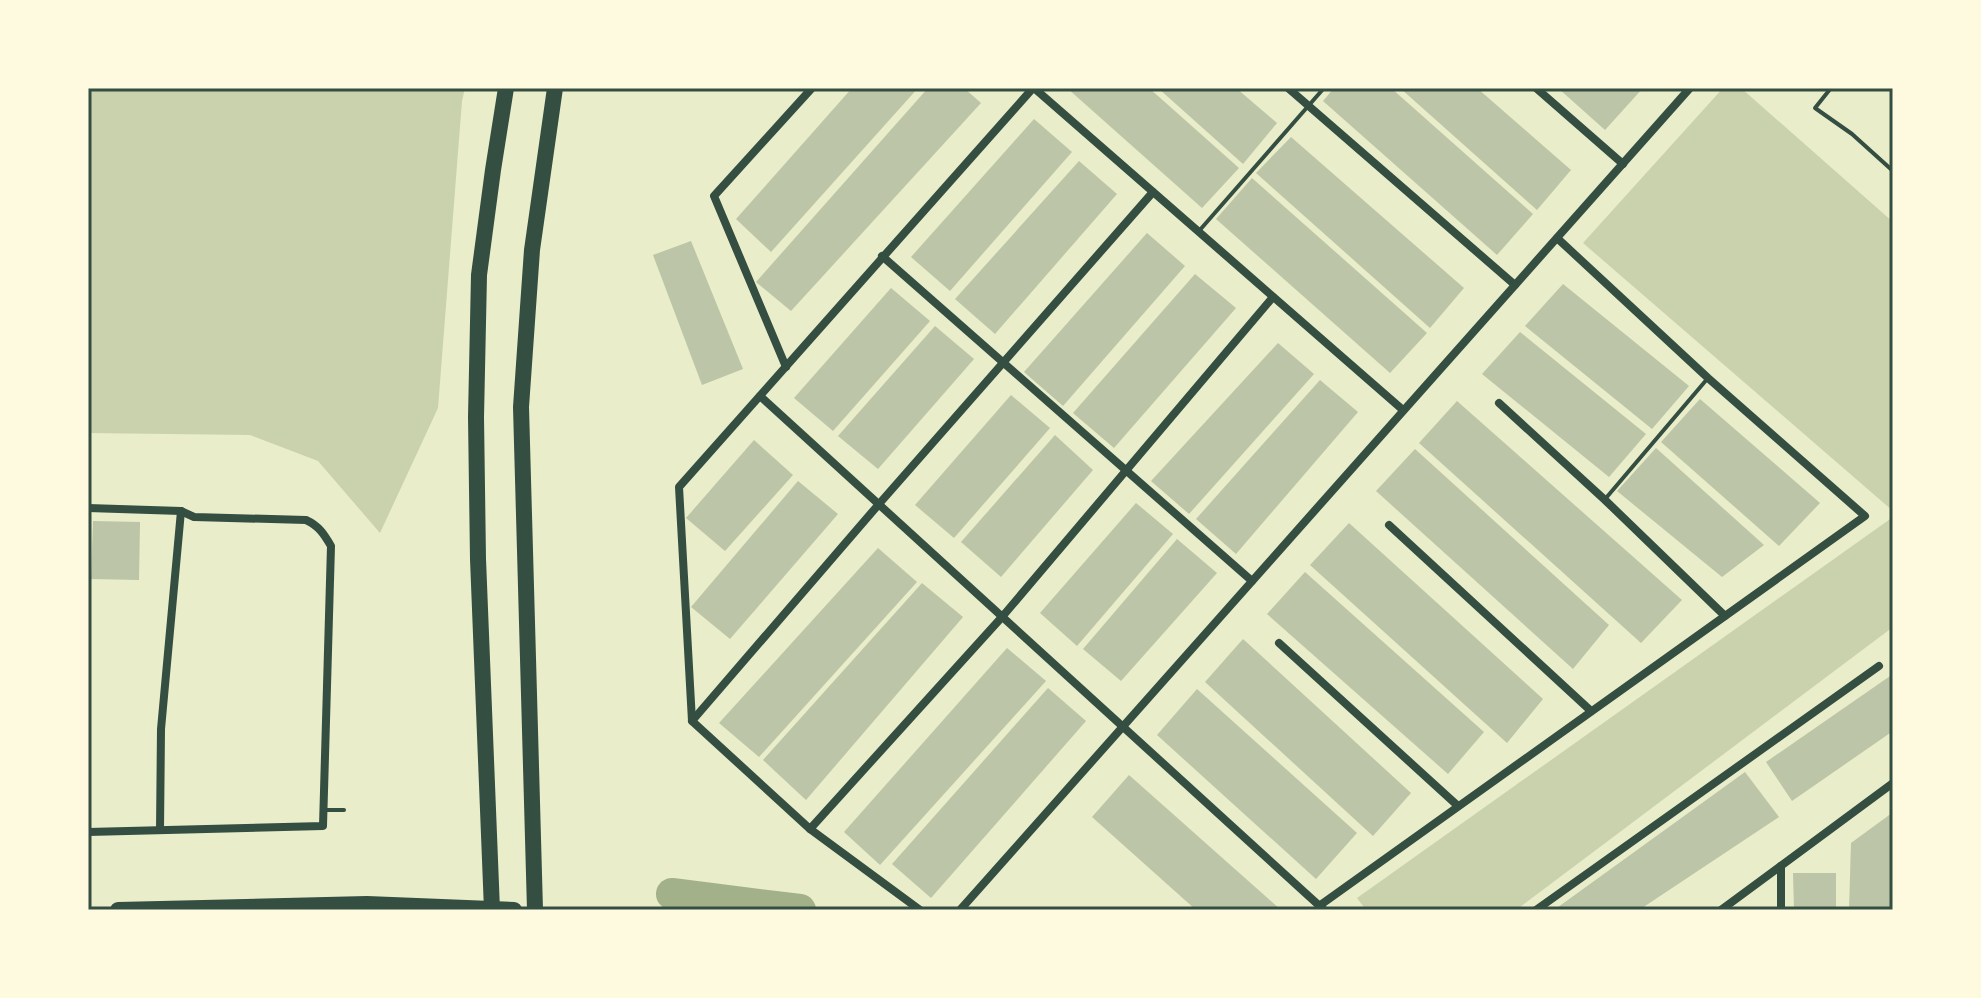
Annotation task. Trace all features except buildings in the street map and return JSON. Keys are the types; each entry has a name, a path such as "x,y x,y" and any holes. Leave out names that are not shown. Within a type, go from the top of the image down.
{"highway":[{"path":"492,910 478,559 476,417 479,275 506,88"},
{"path":"535,910 521,407 532,250 555,88"},
{"path":"118,910 367,904 514,910"}],"street":[{"path":"786,367 714,196 812,88"},
{"path":"920,910 810,829 692,721 679,487 1034,88 1403,410"},
{"path":"1288,88 1515,285"},
{"path":"1536,88 1623,164"},
{"path":"960,910 1690,88"},
{"path":"692,721 1153,192"},
{"path":"760,396 1321,908 1458,806 1865,516 1708,378 1557,238"},
{"path":"882,256 1252,581"},
{"path":"810,829 1002,617 1273,297"},
{"path":"1499,403 1725,616"},
{"path":"88,508 181,511 194,517 306,520 325,534 331,546 323,826 88,832"},
{"path":"160,830 161,729 181,511"},
{"path":"1389,525 1591,711"},
{"path":"1279,643 1458,806"},
{"path":"1536,910 1879,666"},
{"path":"1721,910 1893,783"},
{"path":"1781,866 1781,910"}],"lane":[{"path":"1198,231 1324,88"},
{"path":"1831,88 1815,108 1852,134 1893,171"},
{"path":"1605,500 1708,378"},
{"path":"323,810 344,810"}],"green space":[{"path":"88,88 465,88 438,408 380,533 318,461 250,435 88,433"},
{"path":"1723,88 1741,88 1893,222 1893,511 1583,243"},
{"path":"1893,517 1893,627 1516,910 1366,910 1357,898"}],"waterway":[{"path":"672,894 800,910"}]}
